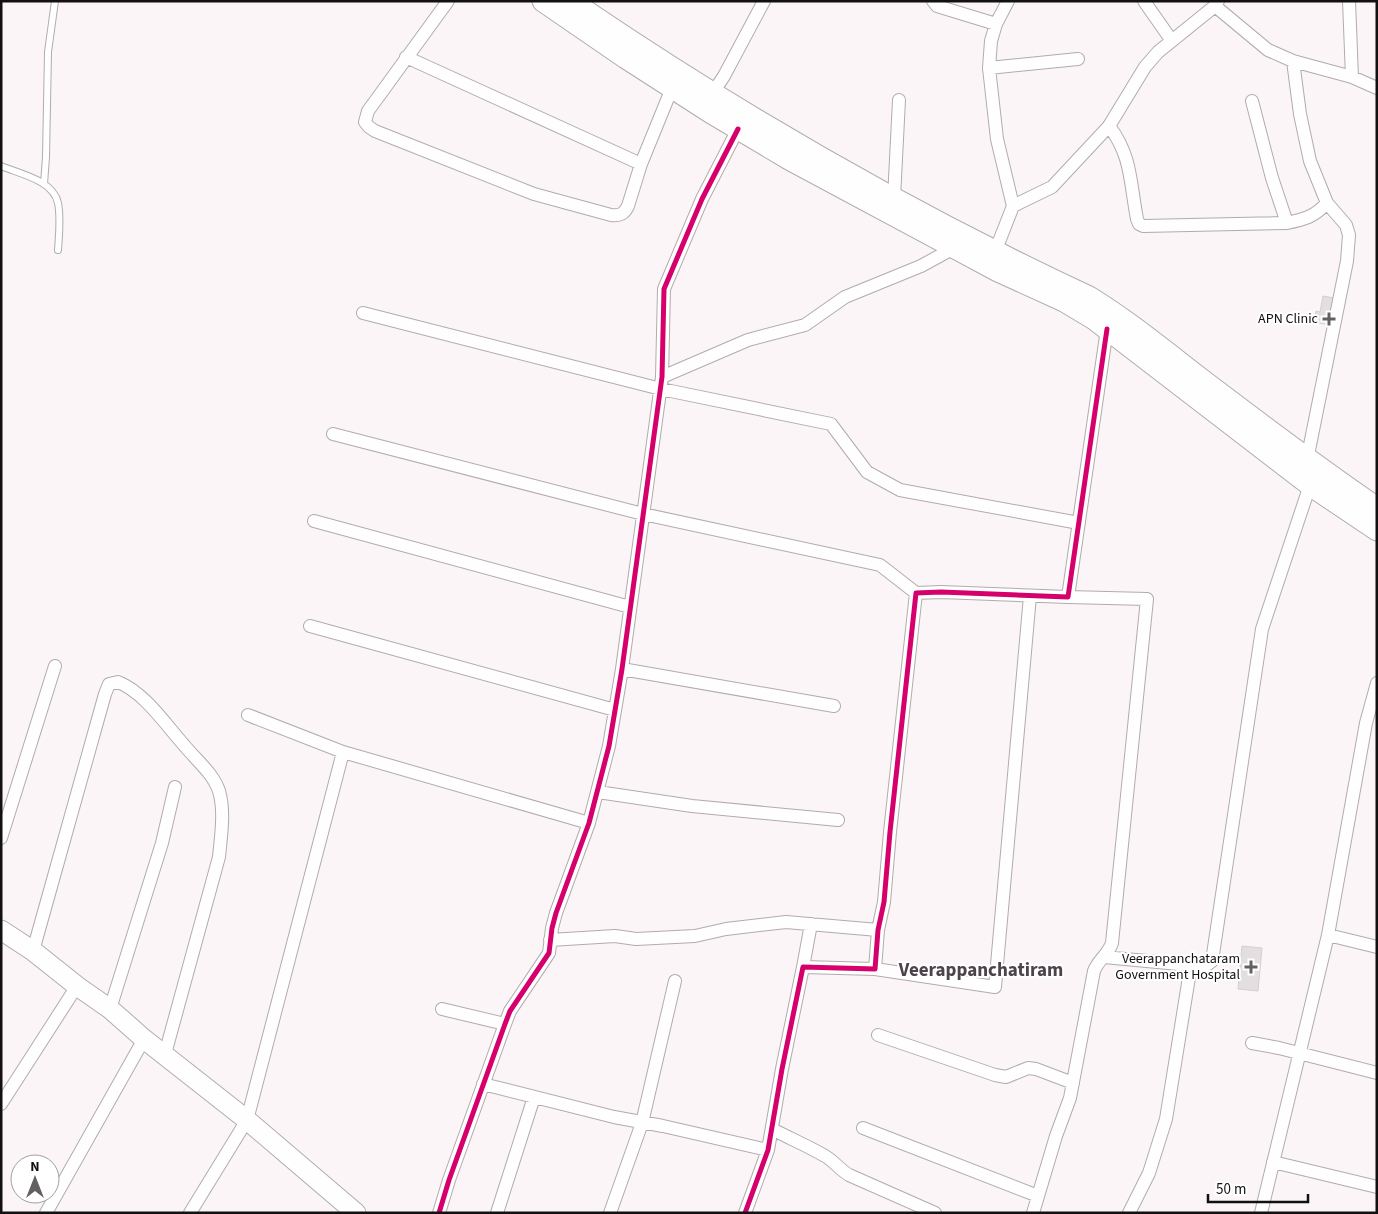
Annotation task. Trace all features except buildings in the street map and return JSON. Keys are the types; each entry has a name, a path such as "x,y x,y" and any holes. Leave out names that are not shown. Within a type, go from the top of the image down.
{"main road":[{"path":"543,1 672,88 708,100 796,143 972,241 1105,307 1138,330 1307,460 1377,508"},
{"path":"581,4 708,100 738,129 954,248 998,271 1064,301 1094,319 1310,485 1377,530"}],"street":[{"path":"448,1 368,111 365,122 375,131 534,194 611,215 621,215 625,212 641,164 672,88"},
{"path":"708,100 724,76 764,1"},
{"path":"933,1 937,6 996,24"},
{"path":"995,252 1013,206 997,139 989,68 991,41 996,24 1008,1"},
{"path":"1144,1 1172,41"},
{"path":"1349,1 1352,77"},
{"path":"1013,206 1052,187 1110,126 1145,68 1158,52 1217,3 1249,36 1268,50 1293,61 1352,77 1377,88"},
{"path":"406,57 641,164"},
{"path":"989,68 1078,59"},
{"path":"1293,61 1300,114 1310,161 1327,203 1346,225 1349,235 1349,249 1307,460"},
{"path":"894,198 899,100"},
{"path":"1252,100 1272,178 1287,223"},
{"path":"1110,126 1120,139 1129,165 1137,219 1139,224 1143,226 1287,223 1308,218 1327,203"},
{"path":"439,1213 510,1011 548,952 556,913 589,823 598,792 609,746 622,669 662,383 664,289 702,199 738,129"},
{"path":"662,383 748,340 805,324 845,297 921,266 954,248"},
{"path":"362,313 831,424 867,472 900,490 1079,523"},
{"path":"1068,597 1107,329"},
{"path":"333,434 643,514 880,566 916,593 941,592 1147,600 1112,944 1110,950 1098,961 1094,971 1070,1098 1056,1136 1033,1213"},
{"path":"1104,957 1205,966 1212,961 1262,629 1310,485"},
{"path":"314,521 630,607"},
{"path":"875,969 878,930 884,902 916,593"},
{"path":"803,967 875,969 995,986 1030,596"},
{"path":"310,626 615,710"},
{"path":"1,838 55,666"},
{"path":"622,669 834,706"},
{"path":"33,952 104,694 109,684 118,682 156,711 208,772 219,792 221,804 219,856 165,1054"},
{"path":"1261,1213 1328,935 1366,723 1377,683"},
{"path":"248,715 343,752 589,823"},
{"path":"190,1213 247,1120 343,752"},
{"path":"110,1009 162,843 175,787"},
{"path":"598,792 692,806 838,820"},
{"path":"550,940 615,936 636,939 695,936 726,929 786,922 878,930"},
{"path":"745,1213 768,1150 811,924"},
{"path":"1,930 110,1009 144,1039 247,1120 356,1213"},
{"path":"1328,935 1377,947"},
{"path":"1129,1213 1149,1173 1166,1119 1191,965"},
{"path":"610,1213 642,1123 675,982"},
{"path":"1,1104 77,986"},
{"path":"442,1010 505,1024"},
{"path":"878,1035 995,1075 1006,1077 1028,1068 1036,1069 1073,1083"},
{"path":"46,1213 144,1039"},
{"path":"1252,1043 1377,1072"},
{"path":"483,1084 642,1123 664,1126 768,1150"},
{"path":"497,1213 534,1097"},
{"path":"863,1128 1038,1196"},
{"path":"772,1129 825,1156 836,1163 840,1170 849,1175 936,1213"},
{"path":"1273,1162 1377,1187"}],"lane":[{"path":"44,184 48,52 55,1"},
{"path":"1,166 44,184 55,196 58,203 58,250"}],"cycle path":[{"path":"439,1213 449,1180 510,1011 549,953 556,913 589,823 609,746 622,669 662,377 664,289 702,199 738,129"},
{"path":"745,1213 768,1150 803,967 875,969 878,930 884,902 916,593 941,592 1068,597 1107,329"}],"place":[{"name":"APN Clinic","path":"1329,319"},
{"name":"Veerappanchataram Government Hospital","path":"1251,967"}],"district":[{"name":"Veerappanchatiram","path":"981,970"}]}
